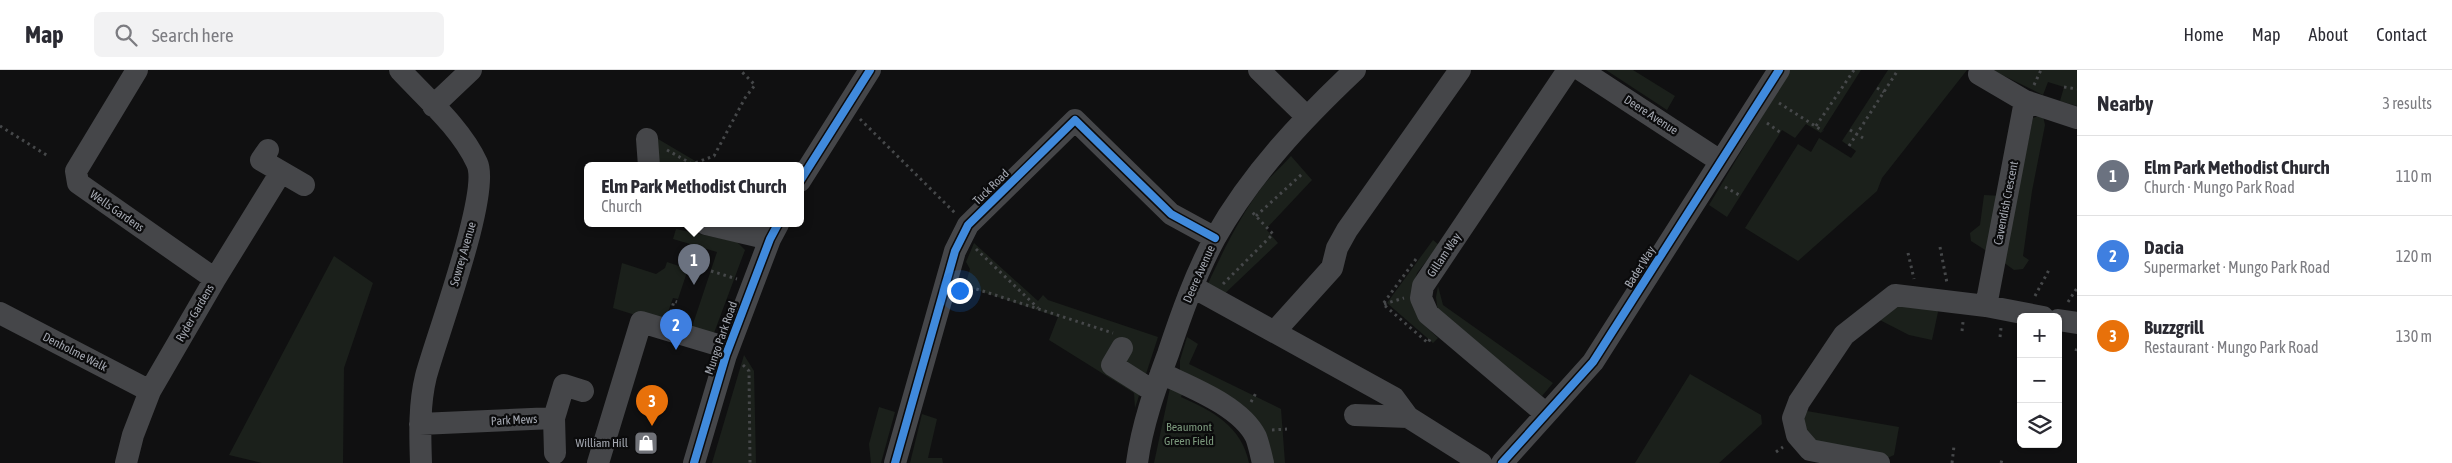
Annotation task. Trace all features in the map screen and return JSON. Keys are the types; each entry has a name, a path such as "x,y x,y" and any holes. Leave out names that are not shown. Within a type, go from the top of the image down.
{"street":[{"name":"Wells Gardens","path":"137,70 76,171 78,183 215,279"},
{"name":"Sowrey Avenue","path":"400,70 463,140 478,165 478,201 426,378 420,424 421,463"},
{"path":"433,106 471,70"},
{"path":"804,174 870,70"},
{"path":"1259,70 1306,116"},
{"name":"Deere Avenue","path":"1137,463 1157,382 1202,292 1215,238 1255,177 1306,116 1355,70"},
{"path":"1275,332 1332,268 1337,248 1347,230 1460,70"},
{"name":"Gillam Way","path":"1546,414 1428,314 1421,298 1423,286 1568,70"},
{"name":"Deere Avenue","path":"1581,70 1720,161"},
{"name":"Bader Way","path":"1502,463 1592,362 1779,70"},
{"path":"1979,74 2025,101 2077,118"},
{"name":"Cavendish Crescent","path":"1986,306 2025,101"},
{"name":"Tuck Road","path":"894,463 955,251 965,231 1075,120 1170,214 1215,238"},
{"path":"647,139 649,162"},
{"path":"268,150 261,160 304,185"},
{"name":"Ryder Gardens","path":"126,463 133,435 150,391 215,279 282,172"},
{"path":"732,227 774,232"},
{"name":"Mungo Park Road","path":"694,463 728,348 774,232"},
{"path":"1202,292 1394,398 1408,417 1481,463"},
{"path":"1879,463 1810,450 1797,435 1793,418 1799,402 1844,335 1895,295 1917,296 2023,313"},
{"name":"Denholme Walk","path":"0,313 150,391"},
{"path":"2062,321 2077,323"},
{"path":"598,463 641,322 728,348"},
{"path":"1122,342 1112,365 1157,382 1208,394 1236,413 1255,436 1263,463"},
{"name":"Park Mews","path":"420,424 554,418 564,385 583,391"},
{"path":"1355,415 1408,417"},
{"path":"554,418 555,453"}],"path":[{"path":"699,162 714,156 754,85 740,70"},
{"path":"1816,126 1854,70"},
{"path":"1849,146 1898,70"},
{"path":"2064,87 2077,89"},
{"path":"1877,88 1884,92"},
{"path":"1764,94 1823,131"},
{"path":"847,106 1039,309"},
{"path":"0,126 48,156"},
{"path":"1850,130 1863,138"},
{"path":"647,139 687,162"},
{"path":"1256,216 1302,174"},
{"path":"1202,292 1273,234 1240,200"},
{"path":"1940,247 1951,301"},
{"path":"1908,253 1917,296"},
{"path":"2035,313 2050,268"},
{"path":"711,272 753,284"},
{"path":"947,279 1039,309 1122,342"},
{"path":"2076,351 2077,347"},
{"path":"728,348 749,372 750,463"},
{"path":"1952,463 1954,446"},
{"path":"2002,463 2003,457"}],"green space":[{"path":"1606,70 1633,70 1675,96 1667,110"},
{"path":"1790,70 1861,70 1821,133 1806,124 1795,138 1782,130 1727,217 1709,205"},
{"path":"1888,70 1967,70 1882,178 1877,191 1798,261 1745,228 1798,144 1811,152 1819,138 1851,158 1856,151 1842,141"},
{"path":"1992,70 2077,70 2077,106 2060,101 2064,87 2048,82 2043,95"},
{"path":"2043,116 2045,125 2032,191 2023,256 2029,260 2023,269 2014,270 2003,262 2033,118"},
{"path":"653,136 697,162 656,162"},
{"path":"1291,156 1312,180 1266,229 1278,243 1217,301 1202,297 1223,252 1247,208 1266,182"},
{"path":"1984,195 2002,196 1993,255 1971,241 1970,233 1980,225"},
{"path":"676,229 737,242 745,250 714,333 692,327 717,252 673,239"},
{"path":"1433,240 1439,245 1417,273 1413,286 1419,320 1438,338 1433,343 1387,303"},
{"path":"974,243 1038,301 1043,295 1048,300 1158,337 1135,408 1134,393 1049,340 1058,317 965,286 970,269 966,262"},
{"path":"334,256 373,283 344,368 343,463 262,463 229,455"},
{"path":"667,262 688,269 678,299 673,298 664,324 613,308 622,263 656,274 665,268"},
{"path":"1438,286 1443,305 1553,383 1542,396 1438,313 1436,297"},
{"path":"1891,303 1934,304 1938,312 1932,340 1909,335 1872,316"},
{"path":"1187,337 1198,344 1189,364 1281,409 1285,463 1273,463 1180,371 1180,360"},
{"path":"744,355 754,371 756,463 712,463"},
{"path":"1690,374 1761,415 1762,424 1719,463 1635,463"},
{"name":"Beaumont Green Field","path":"1170,388 1184,390 1181,397 1204,408 1233,430 1240,439 1249,463 1154,463"},
{"path":"879,407 895,412 881,463 871,463 869,444"},
{"path":"1801,410 1899,427 1894,455 1885,459 1814,445 1804,433"},
{"path":"922,414 937,419 928,458 942,458 943,463 910,463"}],"cycle path":[{"path":"804,175 870,70"},
{"path":"1502,463 1593,362 1779,70"},
{"path":"895,463 955,251 968,225 1075,120 1171,214 1215,238"},
{"path":"694,463 726,355 770,239 776,227"}],"place":[{"name":"Elm Park Methodist Church","path":"694,285"},
{"name":"Dacia","path":"676,350"},
{"name":"Buzzgrill","path":"652,426"},
{"name":"William Hill","path":"646,443"}]}
